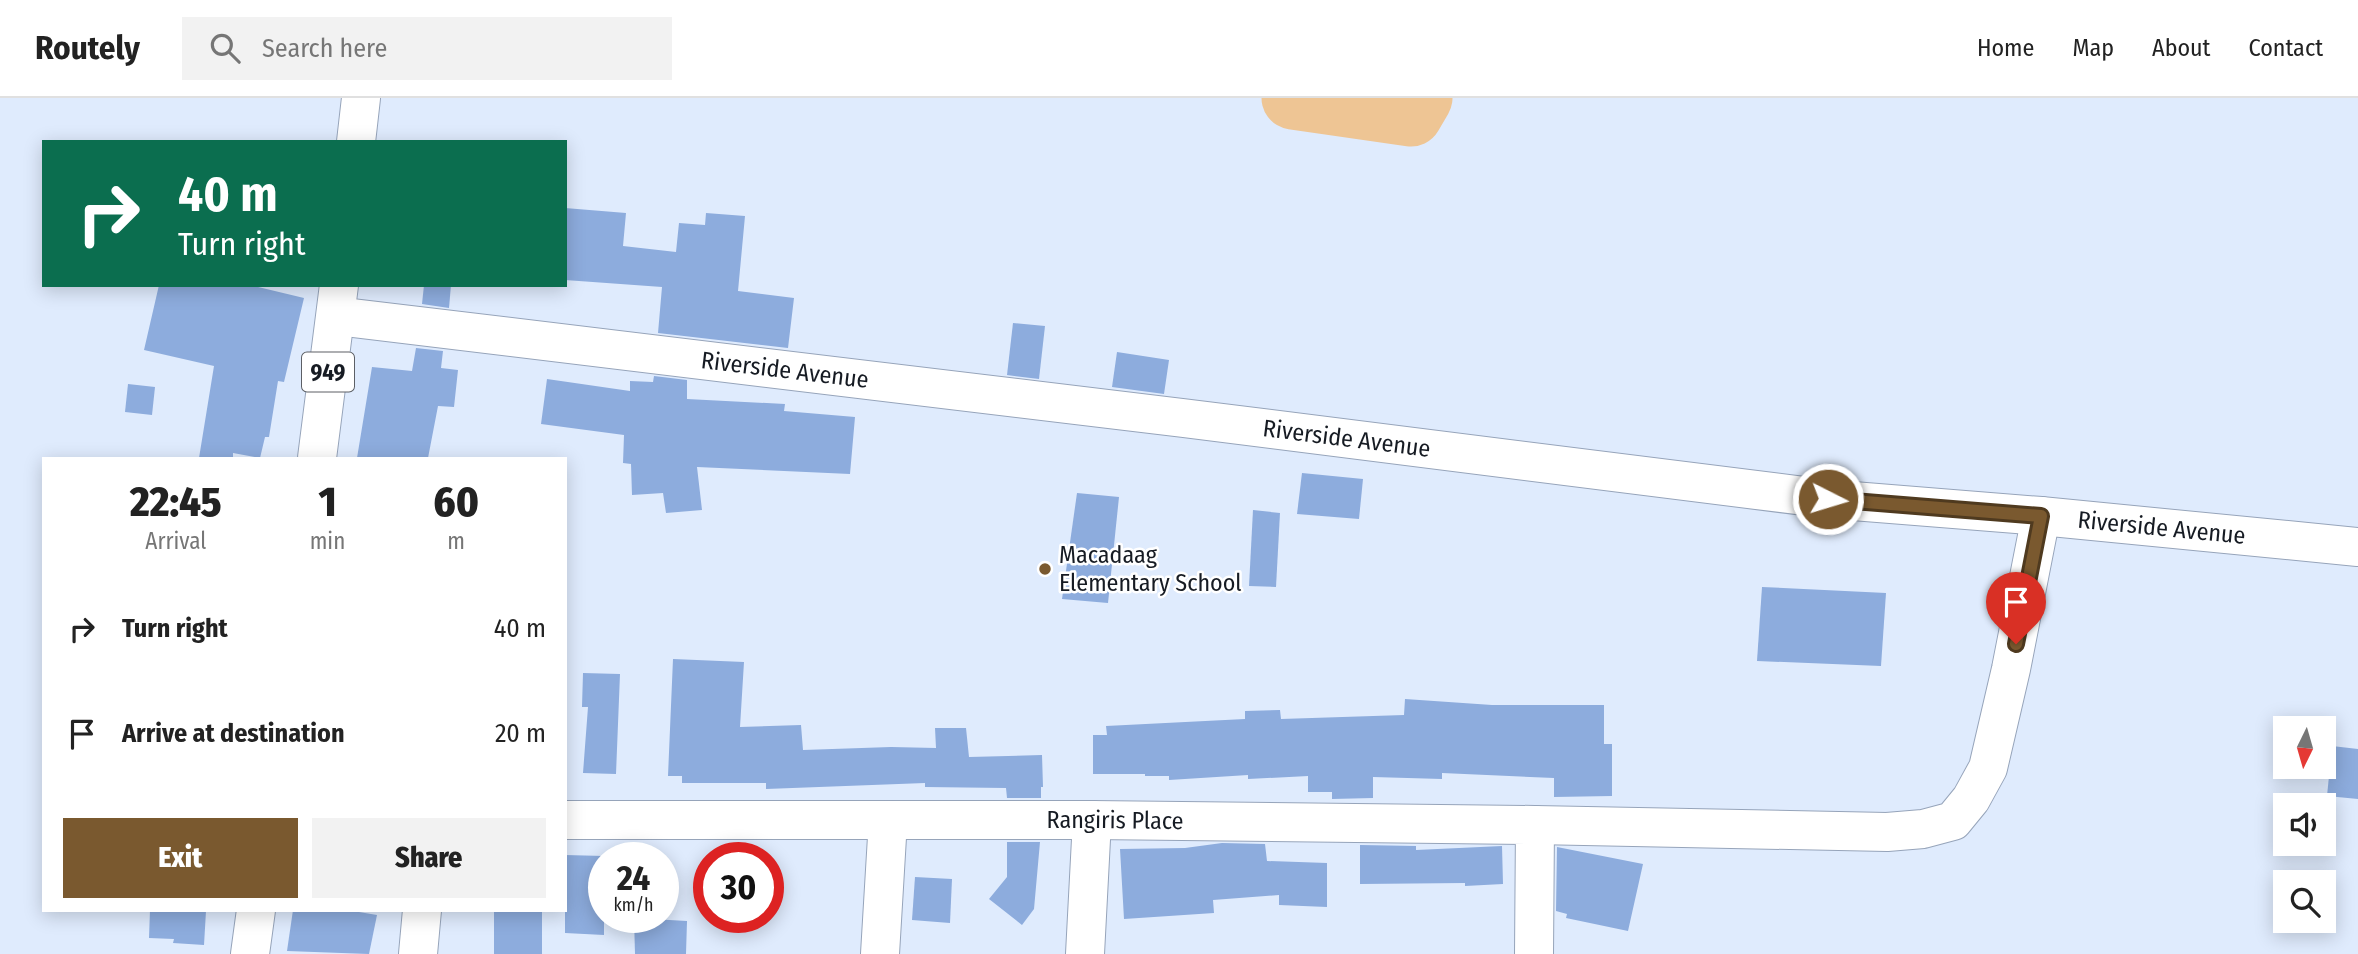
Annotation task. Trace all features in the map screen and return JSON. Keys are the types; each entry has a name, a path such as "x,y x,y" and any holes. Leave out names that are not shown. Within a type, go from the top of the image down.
{"street":[{"path":"356,140 361,98"},
{"name":"949","path":"317,457 338,301"},
{"name":"Riverside Avenue","path":"338,301 1169,416 1828,499 2041,516 2358,547"},
{"name":"Rangiris Place","path":"567,820 1092,820 1887,832 1923,830 1953,821 1971,799 1988,768 2011,669 2041,516"},
{"path":"880,954 888,820"},
{"path":"1085,954 1092,820"},
{"path":"1534,954 1535,825"},
{"path":"250,954 256,912"},
{"path":"418,954 422,912"}],"building":[{"path":"567,208 626,213 623,246 676,252 679,223 705,225 706,213 745,216 738,291 794,298 788,348 658,333 662,287 567,280"},
{"path":"159,287 258,287 304,298 284,382 278,381 269,437 265,437 260,457 233,453 233,457 199,457 214,366 144,350"},
{"path":"424,287 451,287 449,308 422,304"},
{"path":"1013,323 1045,326 1039,379 1007,375"},
{"path":"416,348 443,351 441,368 458,370 454,407 438,406 428,457 357,457 372,367 412,371"},
{"path":"1117,352 1169,360 1164,394 1112,387"},
{"path":"654,376 687,380 687,399 785,404 784,411 855,417 850,474 697,467 702,510 666,513 663,493 632,495 631,464 623,463 624,435 541,424 547,379 630,391 630,381 653,382"},
{"path":"128,384 155,387 152,415 125,412"},
{"path":"1302,473 1363,479 1359,519 1297,514"},
{"path":"1077,493 1119,497 1108,603 1062,599"},
{"path":"1253,510 1280,513 1276,587 1249,586"},
{"path":"1762,587 1886,593 1881,666 1757,661"},
{"path":"673,659 744,662 740,727 801,725 803,750 936,748 935,728 966,728 969,757 1042,755 1041,798 1007,798 1006,788 925,787 925,783 766,789 766,783 682,783 682,776 668,776"},
{"path":"583,673 620,674 616,774 583,773 588,707 582,707"},
{"path":"1405,699 1492,705 1604,705 1604,744 1612,744 1612,796 1554,797 1554,778 1442,773 1442,779 1373,777 1373,798 1332,799 1332,792 1308,792 1308,776 1248,779 1248,775 1169,780 1169,776 1145,774 1093,774 1093,735 1107,735 1106,726 1245,719 1245,711 1280,710 1281,719 1404,715"},
{"path":"2336,746 2358,749 2358,799 2336,797 2336,793 2327,793 2329,779 2336,779"},
{"path":"1007,842 1040,842 1034,909 1022,925 989,899 1007,877"},
{"path":"1222,843 1265,844 1267,861 1327,863 1327,907 1279,905 1279,895 1213,900 1214,913 1124,919 1120,849 1185,848"},
{"path":"1360,845 1416,846 1416,850 1502,846 1503,884 1360,884"},
{"path":"1557,847 1643,864 1628,931 1566,918 1567,914 1556,911"},
{"path":"567,855 588,856 588,933 604,935 565,933"},
{"path":"915,877 952,879 950,923 912,920"},
{"path":"150,912 206,912 204,945 173,943 174,939 149,938"},
{"path":"293,912 359,912 377,915 369,954 287,951"},
{"path":"494,912 542,912 542,954 494,954"},
{"path":"679,921 687,921 686,954 635,954 634,933 679,933"}],"waterway":[{"path":"1293,98 1411,115 1421,98"}],"place":[{"name":"Macadaag Elementary School","path":"1045,569"}],"route":[{"path":"1828,499 2041,516 2016,644"}]}
